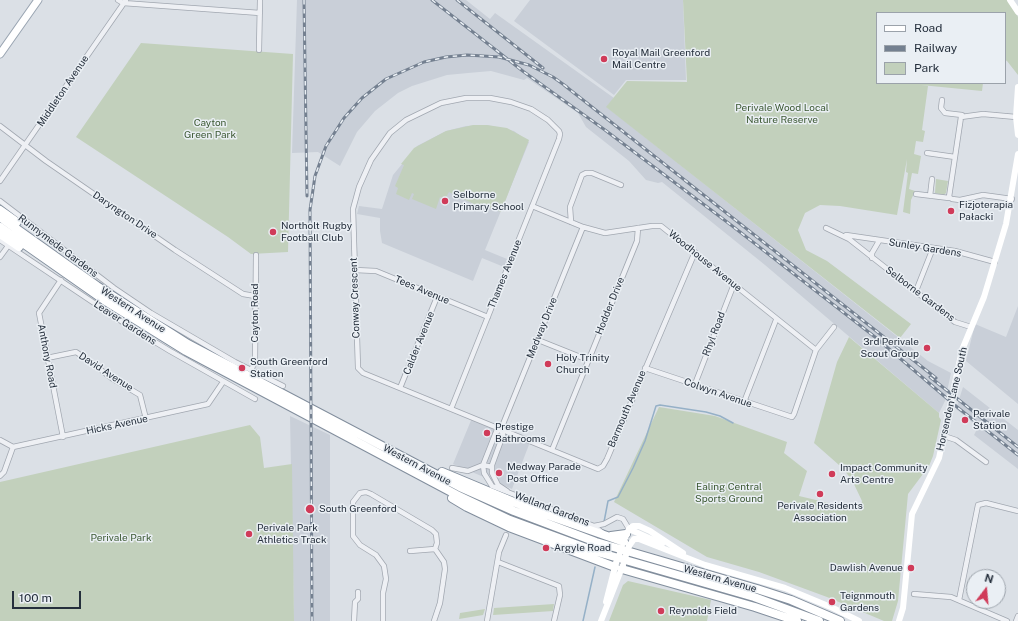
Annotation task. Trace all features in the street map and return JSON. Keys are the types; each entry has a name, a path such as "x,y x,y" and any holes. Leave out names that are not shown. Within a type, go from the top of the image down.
{"highway":[{"path":"0,210 72,264 97,286"},
{"name":"Western Avenue","path":"0,217 97,286 150,321 226,366 460,487 551,526 644,557 791,600 840,621"},
{"name":"Western Avenue","path":"2,230 86,292 104,300 225,374 345,435 415,474 510,520 555,537 648,568 754,597 819,621"},
{"path":"418,465 438,470 547,516 608,536 627,540"},
{"path":"415,474 467,507 502,524 619,566 797,621"}],"main road":[{"path":"0,54 38,0"}],"street":[{"path":"118,0 124,2 260,13"},
{"path":"259,50 260,0"},
{"path":"1010,0 1018,12"},
{"name":"Middleton Avenue","path":"0,181 26,146 124,2"},
{"path":"1018,87 1016,117 1018,135"},
{"name":"Conway Crescent","path":"501,429 363,373 358,368 353,210 359,187 366,170 379,147 395,128 406,120 431,107 455,100 496,98 525,106 539,114 559,131 559,139"},
{"path":"942,100 941,108 945,113 1016,117"},
{"path":"949,198 954,157 962,115"},
{"name":"Daryngton Drive","path":"0,126 26,146 175,250 243,294 255,296"},
{"name":"Thames Avenue","path":"451,409 559,139"},
{"path":"927,153 954,157"},
{"name":"Horsenden Lane South","path":"898,621 903,608 912,514 935,468 944,436 959,361 984,297 1012,199 1018,156"},
{"path":"571,222 570,208 582,175 592,173 621,185"},
{"path":"930,196 932,179"},
{"path":"916,194 960,200 984,195 1012,199"},
{"name":"Runnymede Gardens","path":"0,201 114,288 151,313 251,370 283,386"},
{"name":"Woodhouse Avenue","path":"532,206 583,227 605,233 661,226 695,252 776,320 816,350"},
{"name":"Medway Drive","path":"501,429 583,227"},
{"name":"Hodder Drive","path":"552,450 637,240 638,228"},
{"name":"Sunley Gardens","path":"826,228 850,236 955,251 995,262"},
{"name":"Selborne Gardens","path":"826,228 849,239 955,322 971,328"},
{"name":"Leaver Gardens","path":"0,240 127,325 223,382 255,398"},
{"name":"Sunley Gardens","path":"872,258 874,248 879,241"},
{"path":"0,257 8,246"},
{"path":"916,291 933,248"},
{"name":"Barmouth Avenue","path":"501,429 598,469 602,466 695,252"},
{"name":"Cayton Road","path":"251,370 255,362 256,256"},
{"name":"Tees Avenue","path":"354,270 376,271 488,317"},
{"name":"Anthony Road","path":"61,280 39,313 63,437"},
{"name":"Rhyl Road","path":"695,384 734,284"},
{"name":"Calder Avenue","path":"400,388 437,297"},
{"path":"744,402 776,320"},
{"path":"816,350 834,327"},
{"path":"538,340 588,360"},
{"name":"Colwyn Avenue","path":"645,368 792,417 816,350"},
{"name":"David Avenue","path":"47,358 76,352 113,378 140,394 146,419"},
{"name":"Hicks Avenue","path":"13,447 146,419 208,404 223,382"},
{"path":"483,465 496,432 501,429 503,435 492,467 494,479 510,493"},
{"path":"944,436 956,440 986,462"},
{"path":"0,440 13,447 4,472 0,476"},
{"path":"452,468 468,471 483,465 492,467"},
{"name":"Welland Gardens","path":"483,465 484,473 492,486 594,526 608,536"},
{"path":"383,621 383,593 386,579 384,566 376,555 360,545 353,536 353,502 356,496 360,493 366,492 372,494 432,530 437,538 435,549 444,562 445,569 440,603 434,621"},
{"path":"959,600 978,504 986,503 1018,511"},
{"name":"Welland Gardens","path":"594,526 604,524 617,517 623,519 627,540"},
{"path":"601,621 627,540 636,526 644,528 694,561"},
{"path":"487,621 498,562 506,535"},
{"path":"627,540 649,537 676,553"},
{"path":"627,540 639,539 694,561 785,588 833,608 859,621"},
{"path":"410,550 435,549"},
{"path":"498,562 559,586 560,595 554,621"},
{"path":"354,621 355,602 358,598 358,592"},
{"path":"914,594 951,597 1007,621"},
{"path":"1016,621 1018,616"}],"shaded area":[{"path":"297,0 466,0 490,19 495,13 614,98 607,107 928,361 951,373 945,401 939,413 765,265 662,182 658,183 646,180 629,161 586,127 578,113 527,78 524,80 491,71 447,75 412,86 398,93 375,111 357,132 340,166 318,152 292,153"},
{"name":"Royal Mail Greenford Mail Centre","path":"530,0 683,0 686,80 626,80 614,95 514,21"},
{"name":"Selborne Primary School","path":"487,125 514,131 529,142 485,250 507,259 504,267 482,258 473,281 382,243 380,218 357,214 359,206 382,209 393,175 417,146 446,131 466,126"},
{"path":"1018,306 1018,404 966,361 975,324 1006,337"},
{"path":"963,387 1018,430 1018,469 974,435 978,427 956,409"},
{"path":"290,416 330,435 330,621 294,621"},
{"path":"472,418 530,442 512,489 453,464"}],"green space":[{"name":"Perivale Wood Local Nature Reserve","path":"683,0 1008,0 1018,17 1018,75 1006,60 1006,12 876,12 876,84 983,84 982,91 921,85 928,86 922,130 925,131 923,142 916,141 914,154 921,156 918,174 912,173 909,189 915,191 911,200 910,214 903,212 908,173 906,172 907,159 897,215 840,206 820,205 805,213 798,230 806,250 827,261 911,324 900,338 606,107 627,81 687,82"},
{"name":"Cayton Green Park","path":"141,43 293,54 288,252 251,254 228,237 76,137"},
{"path":"473,125 487,125 507,128 529,140 501,212 481,204 480,207 449,192 445,199 440,197 436,209 412,199 414,194 412,193 409,200 396,194 398,188 395,186 404,165 401,164 414,148 446,131"},
{"path":"936,179 948,181 946,193 944,195 935,193"},
{"name":"Ealing Central Sports Ground","path":"849,337 939,413 941,420 933,456 929,466 908,494 898,601 892,621 884,621 827,597 759,572 707,557 614,502 659,407 715,416 787,442 784,453 807,471 799,496 850,508 861,506 862,501 852,480 840,465 843,464 839,465 814,443 837,362"},
{"name":"Perivale Park","path":"250,425 260,437 264,468 292,464 294,621 0,621 0,482"},
{"name":"Reynolds Field","path":"628,581 711,600 707,621 609,621 623,585"},
{"path":"554,604 553,611 493,615 494,608"},
{"path":"485,609 483,615 459,619 460,613"}],"waterway":[{"path":"604,522 608,501 618,497 633,468 645,441 656,406 660,405 706,412 720,416 733,423"},
{"path":"583,621 595,567"}],"railway":[{"path":"304,0 307,196"},
{"path":"432,0 524,72 605,130 731,225 875,337 957,407 1018,455"},
{"path":"457,0 543,68"},
{"path":"312,621 310,210 315,176 326,146 344,118 362,98 386,79 424,62 446,57 467,55 499,57 529,65 553,77 567,87"},
{"path":"564,85 936,378"},
{"path":"930,377 1018,447"}],"place":[{"name":"Royal Mail Greenford Mail Centre","path":"604,59"},
{"name":"Selborne Primary School","path":"445,201"},
{"name":"Fizjoterapia Pałacki","path":"951,211"},
{"name":"Northolt Rugby Football Club","path":"273,232"},
{"name":"3rd Perivale Scout Group","path":"927,348"},
{"name":"Holy Trinity Church","path":"548,364"},
{"name":"South Greenford Station","path":"242,368"},
{"name":"Perivale Station","path":"965,420"},
{"name":"Prestige Bathrooms","path":"487,433"},
{"name":"Medway Parade Post Office","path":"499,473"},
{"name":"Impact Community Arts Centre","path":"832,474"},
{"name":"Perivale Residents Association","path":"820,494"},
{"name":"South Greenford","path":"310,509"},
{"name":"Perivale Park Athletics Track","path":"249,534"},
{"name":"Argyle Road","path":"546,548"},
{"name":"Dawlish Avenue","path":"911,568"},
{"name":"Teignmouth Gardens","path":"832,602"},
{"name":"Reynolds Field","path":"661,611"}]}
